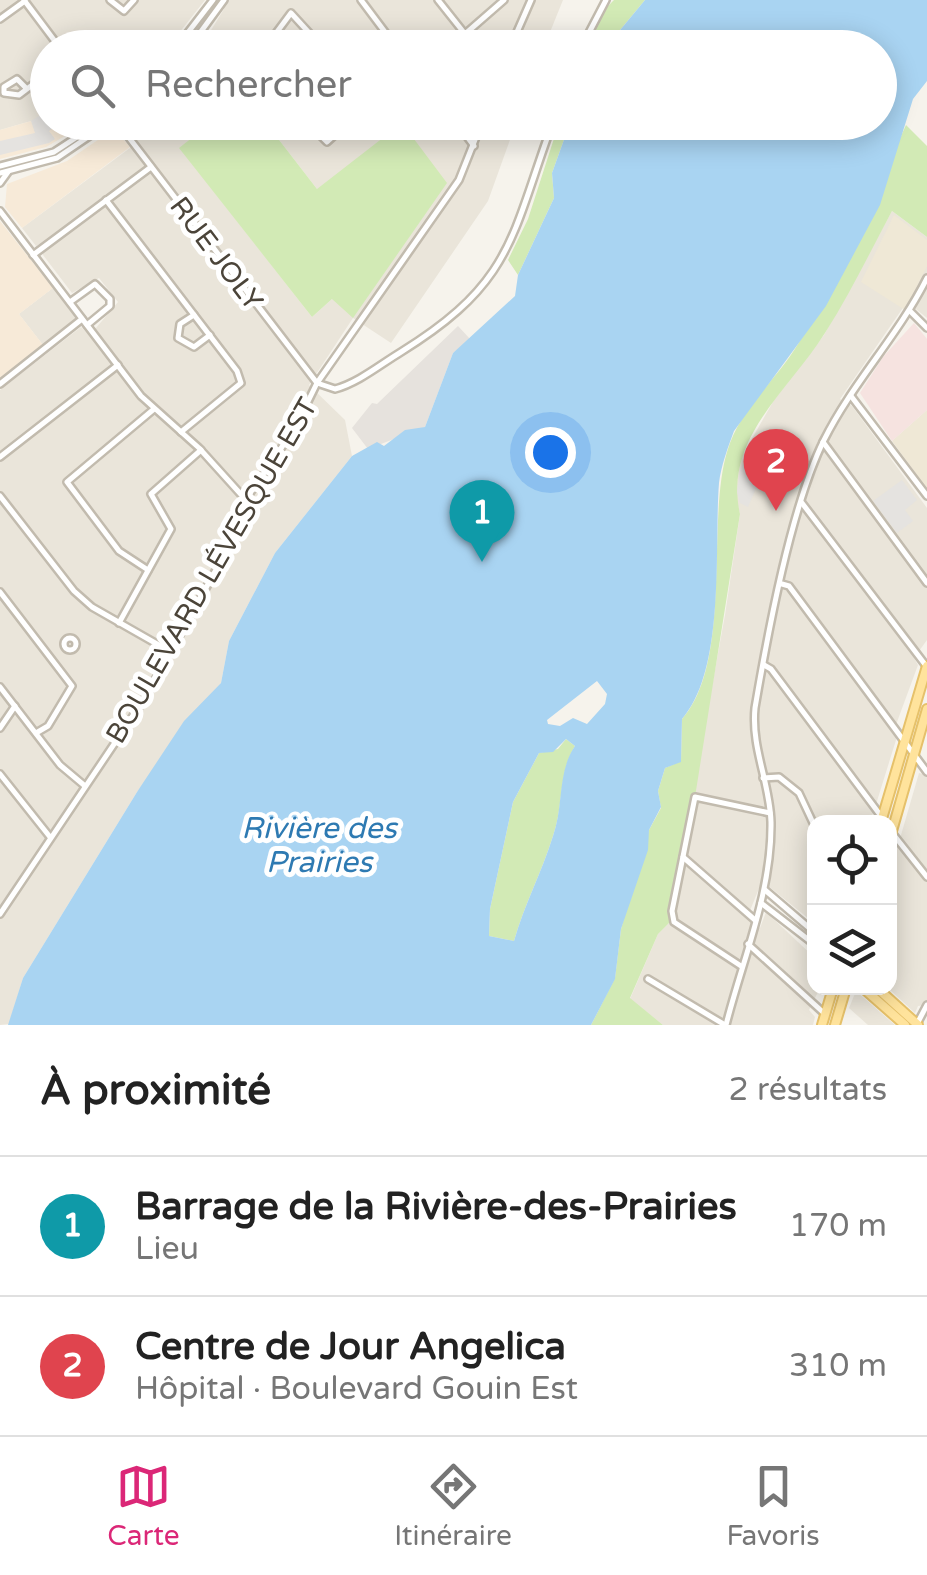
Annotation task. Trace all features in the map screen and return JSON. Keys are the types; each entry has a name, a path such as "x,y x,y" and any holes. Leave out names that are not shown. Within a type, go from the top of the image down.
{"main road":[{"path":"882,815 927,666"},
{"path":"897,815 927,709"},
{"path":"822,1025 830,995"},
{"path":"835,1025 844,995"},
{"path":"871,995 905,1025"},
{"path":"885,995 917,1025"}],"street":[{"path":"0,19 24,0 46,30"},
{"path":"110,0 124,11 134,0"},
{"path":"190,30 214,0"},
{"path":"204,30 223,0"},
{"path":"360,0 384,30"},
{"path":"438,0 462,30"},
{"path":"470,30 504,0"},
{"path":"518,30 530,0"},
{"path":"590,30 606,0"},
{"path":"278,30 291,13 307,30"},
{"path":"26,89 30,86"},
{"path":"3,170 54,152 72,140"},
{"path":"3,170 66,153 86,140"},
{"name":"RUE JOLY","path":"129,140 317,384"},
{"path":"470,140 474,146"},
{"name":"BOULEVARD LÉVESQUE EST","path":"0,914 170,652 217,568 246,500 295,428 317,384 458,180 476,140"},
{"path":"317,384 328,389 345,387 447,320 484,285 511,246 548,140"},
{"path":"33,255 152,167"},
{"path":"0,183 3,170"},
{"path":"106,200 237,371 240,383 181,432"},
{"path":"0,212 154,409 201,450 246,500"},
{"path":"648,979 725,1025 765,890 770,813 754,716 802,503 823,442 910,312 927,278"},
{"path":"0,384 110,306 110,299 95,284 70,302"},
{"path":"910,312 927,328"},
{"path":"194,314 180,324 178,338 194,347 210,335"},
{"path":"0,457 118,365"},
{"path":"851,396 927,496"},
{"path":"148,570 119,551 67,482 154,409"},
{"path":"823,442 927,582"},
{"path":"119,623 171,529 151,494 201,450"},
{"path":"0,496 74,591 170,652"},
{"path":"802,503 927,666"},
{"path":"782,584 789,586 927,772"},
{"path":"0,592 72,686 48,726 36,733"},
{"path":"51,657 65,648"},
{"path":"764,665 877,815"},
{"path":"0,687 60,764 84,786"},
{"path":"0,728 15,706"},
{"path":"0,774 50,837"},
{"path":"763,778 779,777 796,790 809,815"},
{"path":"741,966 677,925 671,915 695,797 770,813"},
{"path":"897,842 927,878"},
{"path":"683,857 755,920"},
{"path":"765,890 807,926"},
{"path":"761,903 807,939"},
{"path":"748,944 825,1014"},
{"path":"917,1025 927,1005"}],"shaded area":[{"path":"0,0 205,0 181,30 30,30 30,121 0,130"},
{"path":"212,0 563,0 551,30 211,30 224,9"},
{"path":"30,121 30,140 58,140 0,159 0,130"},
{"path":"30,134 30,140 54,140 0,155 0,141"},
{"path":"98,140 124,140 130,147 22,228 5,207 7,184 67,161"},
{"path":"190,140 180,148 312,317 332,299 317,189 279,140 510,140 488,201 391,343 353,318 309,385 345,420 352,456 275,553 229,641 221,683 137,792 23,978 9,1024 0,1025 0,390 81,327 90,335 118,302 99,278 72,293 43,255 40,244 36,246 22,228 138,142"},
{"path":"892,211 927,237 927,318 907,302 840,399 852,406 927,508 927,640 914,658 918,665 897,722 896,740 873,814 807,815 807,917 762,881 747,918 760,928 766,912 807,950 807,995 816,995 809,1010 815,1017 813,1025 663,1025 630,999 658,934 669,923 725,615 740,514 735,494 741,458 774,400 824,335"},
{"path":"894,215 927,240 927,266 905,310 861,282"},
{"path":"0,221 53,288 19,314 43,345 0,378"},
{"path":"53,288 76,318 43,345 19,314"},
{"path":"914,323 927,339 927,410 892,441 860,393 883,357"},
{"path":"458,326 470,339 453,353 425,427 368,449 352,428 372,403 377,404"},
{"path":"927,410 927,489 892,441"},
{"path":"749,455 763,472 748,507 740,503 737,492 740,469"},
{"path":"902,480 917,500 905,510 913,521 897,533 873,501"},
{"path":"919,773 927,775 927,1005 918,1006 915,1013 896,995 897,849"},
{"path":"854,995 861,995 895,1025 868,1025 849,1008"}],"green space":[{"path":"614,0 645,0 620,30 595,30"},
{"path":"906,125 927,146 927,237 892,211 834,318 763,417 741,462 737,487 740,514 695,797 669,923 658,934 630,998 663,1025 591,1025 615,978 621,929 649,830 661,808 658,791 665,768 681,761 682,719 698,694 708,663 721,481 727,452 740,422 789,358 813,318"},
{"path":"189,140 279,140 317,189 380,140 415,140 447,183 353,318 332,299 312,317 179,148"},
{"path":"554,140 564,140 552,173 554,198 518,275 508,260 528,219"},
{"path":"566,739 575,746 566,767 556,824 514,941 489,936 490,909 513,802 539,753 558,749"}],"water":[{"name":"Rivière des Prairies","path":"645,0 927,0 927,81 913,99 880,205 826,306 734,431 727,450 719,483 715,606 706,670 682,719 681,762 665,768 658,791 661,807 649,830 648,850 621,929 615,979 591,1025 8,1025 23,978 137,792 184,721 221,683 229,641 275,553 352,456 377,442 384,446 405,430 425,427 453,353 515,296 518,275 554,198 552,173 564,140 897,140 897,30 620,30","holes":["597,681 607,694 605,704 587,724 573,718 560,726 548,724 547,720","566,739 575,746 566,767 549,849 514,941 489,936 490,909 513,802 539,753 553,752"]}],"place":[{"name":"Centre de Jour Angelica","path":"776,511"},
{"name":"Barrage de la Rivière-des-Prairies","path":"482,562"}]}
